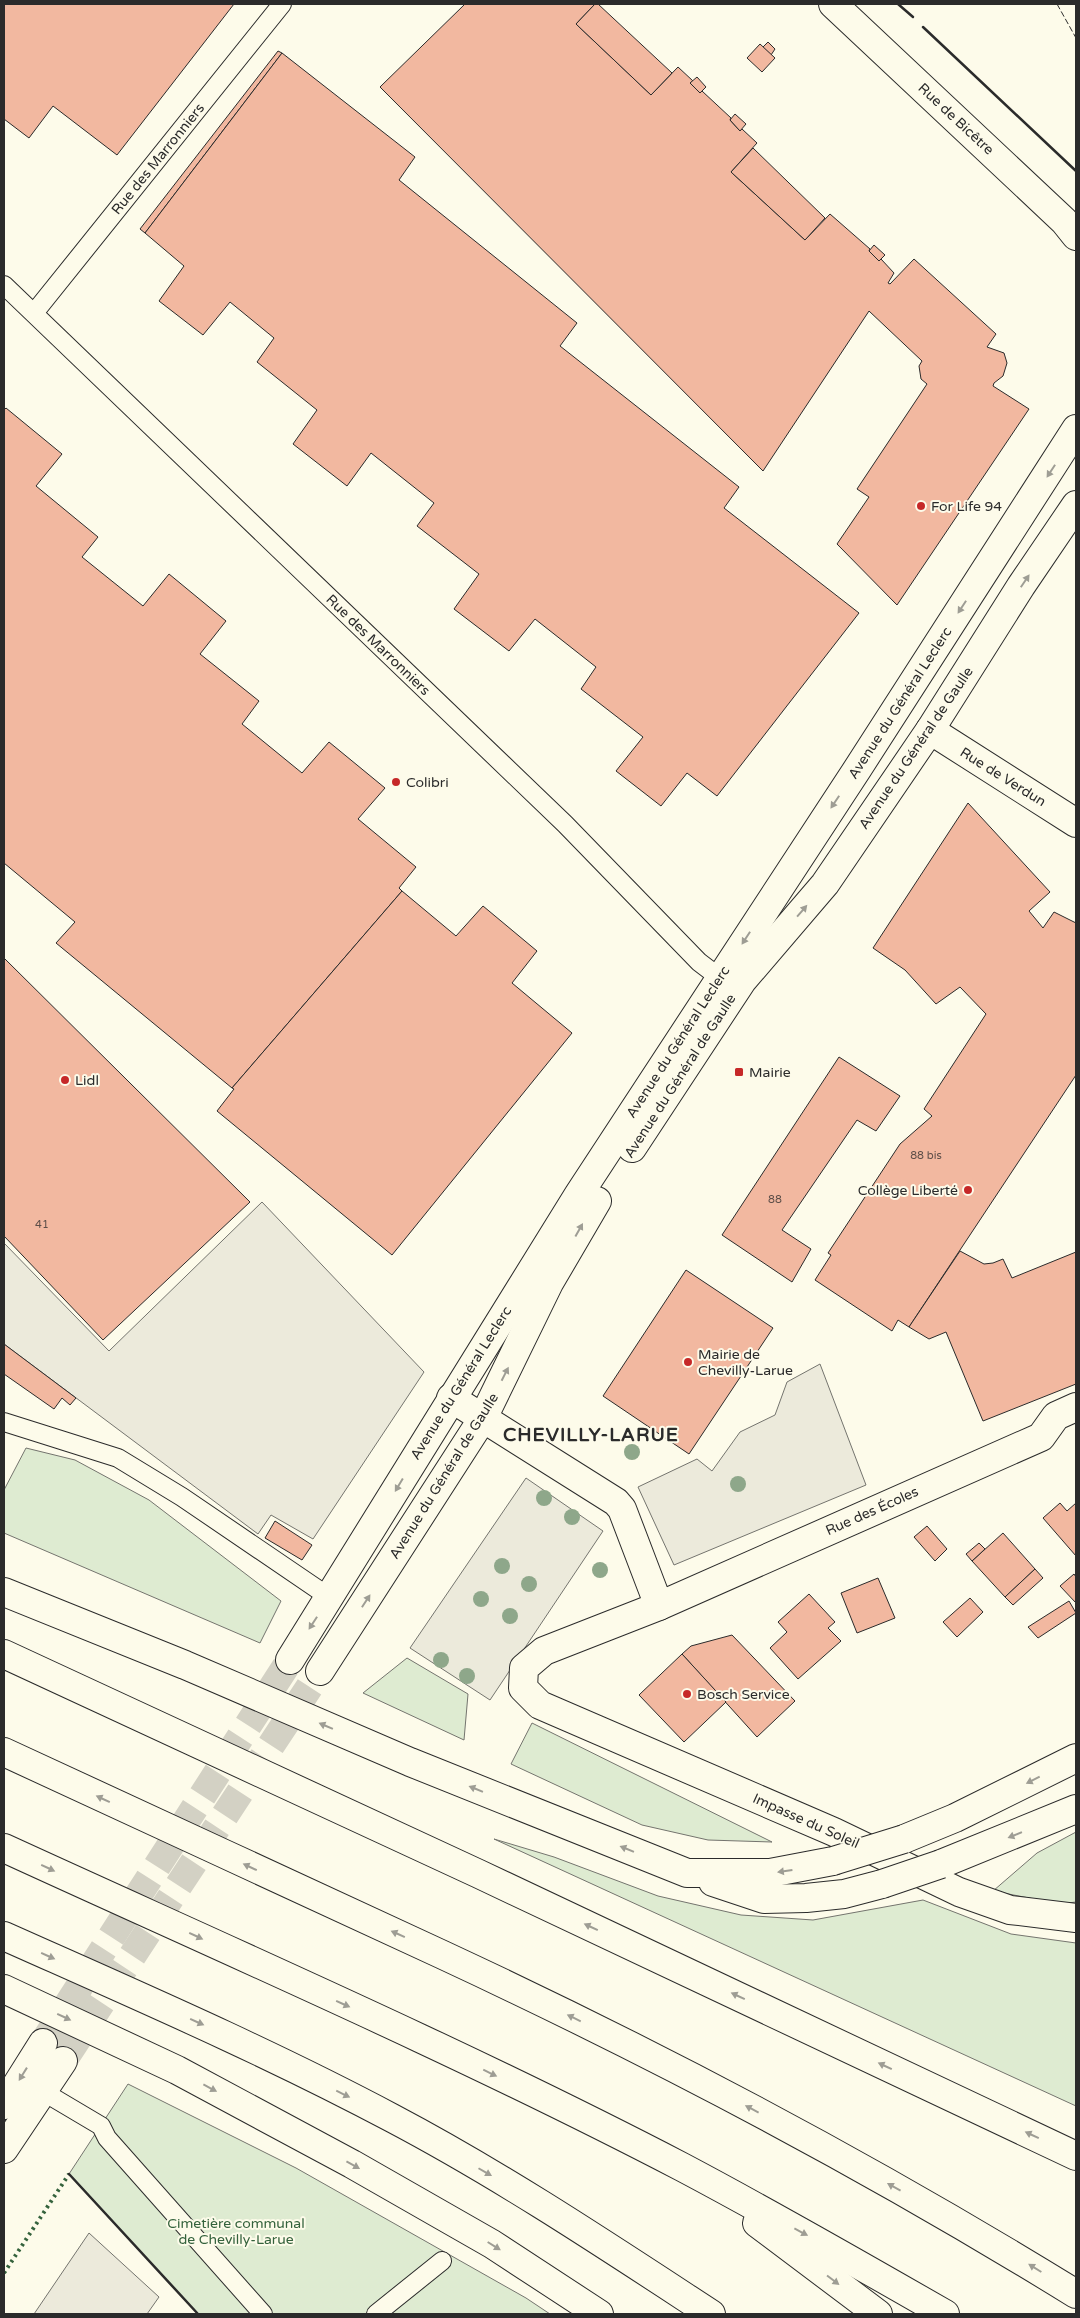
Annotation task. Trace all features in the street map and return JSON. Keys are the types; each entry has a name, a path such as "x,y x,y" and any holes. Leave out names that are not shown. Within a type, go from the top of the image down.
{"main road":[{"name":"Rue de Bicêtre","path":"834,4 1064,220 1076,236"},
{"name":"Avenue du Général Leclerc","path":"290,1660 579,1194 1076,430"},
{"name":"Avenue du Général de Gaulle","path":"320,1671 482,1418 549,1283 586,1217 742,981 825,884 930,730 1021,586 1076,505"},
{"name":"Rue de Verdun","path":"930,730 1076,823"},
{"path":"451,1398 616,1502 622,1509 659,1606"},
{"name":"Rue des Écoles","path":"540,1704 523,1688 524,1668 544,1651 659,1606 1041,1437 1056,1416 1076,1408"},
{"path":"4,1592 185,1665 410,1762 687,1873 764,1899 806,1898 844,1894 882,1884 941,1864 1076,1809"},
{"path":"4,1654 488,1878 1076,2156"},
{"name":"Impasse du Soleil","path":"540,1704 834,1832 958,1892 1010,1910 1076,1918"},
{"path":"4,1752 443,1954 667,2065 818,2144 995,2244 1076,2294"},
{"path":"687,1873 770,1873 832,1861 904,1839 955,1818 1076,1758"},
{"path":"4,1848 417,2037 682,2167 945,2314"},
{"path":"4,1936 203,2025 392,2118 583,2230 712,2314"},
{"path":"4,1989 177,2070 352,2164 492,2244 599,2314"},
{"path":"4,2105 43,2043"},
{"path":"4,2148 63,2061"},
{"path":"682,2167 878,2314"}],"lane":[{"name":"Rue des Marronniers","path":"34,313 282,4"},
{"name":"Rue des Marronniers","path":"4,285 565,824 699,962 720,978"},
{"path":"4,1422 118,1458 182,1497 329,1597"},
{"path":"42,2090 100,2126 107,2138 263,2314"},
{"path":"376,2314 442,2261"}],"green space":[{"path":"26,1448 75,1460 149,1500 281,1601 260,1643 4,1533 4,1490"},
{"path":"407,1658 468,1694 464,1740 363,1693"},
{"path":"532,1723 772,1842 708,1840 642,1825 511,1764"},
{"path":"1076,1832 1076,1902 1060,1904 993,1891 1037,1853"},
{"path":"494,1839 554,1857 658,1896 741,1915 813,1920 923,1900 1011,1934 1076,1943 1076,2106"},
{"name":"Cimetière communal de Chevilly-Larue","path":"128,2084 296,2168 526,2298 550,2314 198,2314 69,2174"}],"shaded area":[{"path":"262,1202 424,1372 313,1539 271,1515 258,1534 4,1344 4,1243 109,1351"},
{"path":"820,1364 866,1485 674,1565 638,1487 697,1459 712,1471 740,1432 775,1415 787,1382"},
{"path":"526,1478 603,1531 490,1700 410,1648"},
{"path":"89,2233 159,2297 147,2314 34,2314"}],"building":[{"path":"4,4 234,4 117,155 53,106 29,138 4,119"},
{"path":"465,4 595,4 576,24 651,95 678,67 693,81 690,83 700,93 702,91 731,118 730,120 740,131 742,129 757,143 731,172 805,240 830,214 894,273 888,283 890,284 914,259 996,334 987,347 1004,353 1007,363 1003,376 993,386 1029,409 897,605 837,544 869,497 857,489 927,384 921,379 919,366 922,361 869,311 763,471 380,87"},
{"path":"595,4 598,4 672,73 651,95 576,24"},
{"path":"768,42 775,49 771,55 763,47"},
{"path":"760,44 775,58 762,72 747,58"},
{"path":"278,51 282,53 145,233 140,229"},
{"path":"282,53 415,157 399,180 577,323 560,346 739,487 724,508 859,613 717,796 687,773 661,806 616,771 643,737 581,689 596,667 535,619 509,651 454,609 479,574 417,526 434,503 371,453 347,486 293,444 317,410 257,362 274,338 230,302 203,335 159,301 184,266 145,233"},
{"path":"697,77 706,87 700,93 690,83"},
{"path":"735,114 746,124 740,131 730,120"},
{"path":"753,148 825,218 805,240 731,172"},
{"path":"874,245 885,255 879,261 869,251"},
{"path":"6,408 62,454 36,486 98,537 82,557 143,606 169,574 226,621 200,654 259,701 242,724 302,773 329,742 385,788 358,819 416,867 399,888 402,891 232,1088 56,943 75,922 4,863 4,410"},
{"path":"968,803 1050,892 1029,911 1043,928 1054,912 1076,923 1076,1075 909,1327 898,1320 892,1331 815,1280 831,1255 828,1253 900,1144 932,1116 924,1109 986,1014 960,987 936,1004 905,970 873,948"},
{"path":"402,891 456,936 483,906 537,951 512,983 572,1033 392,1255 217,1111 234,1089 232,1088"},
{"name":"Lidl","path":"4,958 250,1202 103,1340 4,1236"},
{"path":"839,1057 900,1096 876,1131 857,1120 782,1230 811,1249 792,1282 722,1235"},
{"path":"960,1251 984,1264 1003,1259 1012,1278 1076,1252 1076,1384 983,1421 946,1332 929,1339 909,1327"},
{"name":"Mairie de Chevilly-Larue","path":"686,1270 773,1328 689,1454 603,1396"},
{"path":"4,1344 76,1398 70,1405 62,1398 54,1409 4,1374"},
{"path":"1060,1503 1067,1511 1076,1503 1076,1556 1043,1518"},
{"path":"275,1521 312,1545 302,1560 265,1538"},
{"path":"927,1526 947,1549 935,1561 914,1537"},
{"path":"1003,1533 1035,1569 1005,1597 972,1561"},
{"path":"979,1543 985,1549 972,1561 966,1554"},
{"path":"1035,1569 1043,1578 1013,1605 1005,1597"},
{"path":"1074,1574 1076,1577 1076,1603 1060,1586"},
{"path":"878,1578 895,1618 857,1633 841,1593"},
{"path":"809,1594 835,1622 828,1628 841,1641 798,1679 770,1648 787,1632 778,1622"},
{"path":"970,1598 983,1612 957,1637 943,1622"},
{"path":"1069,1601 1076,1613 1038,1638 1028,1627"},
{"path":"732,1635 795,1701 757,1737 682,1654 691,1646"},
{"path":"682,1654 726,1702 684,1742 639,1695"}],"tunnel":[{"path":"43,2043 290,1660"},
{"path":"63,2061 320,1671"}],"hedge":[{"path":"4,2273 69,2174"}],"fence":[{"path":"1057,4 1076,38"}],"wall":[{"path":"898,4 913,17"},
{"path":"923,27 1076,171"},
{"path":"69,2174 198,2314"}],"place":[{"name":"For Life 94","path":"921,506"},
{"name":"Colibri","path":"396,782"},
{"name":"Mairie","path":"739,1072"},
{"name":"Lidl","path":"65,1080"},
{"name":"Collège Liberté","path":"968,1190"},
{"name":"Mairie de Chevilly-Larue","path":"688,1362"},
{"name":"Bosch Service","path":"687,1694"}],"district":[{"name":"CHEVILLY-LARUE","path":"591,1435"}]}
